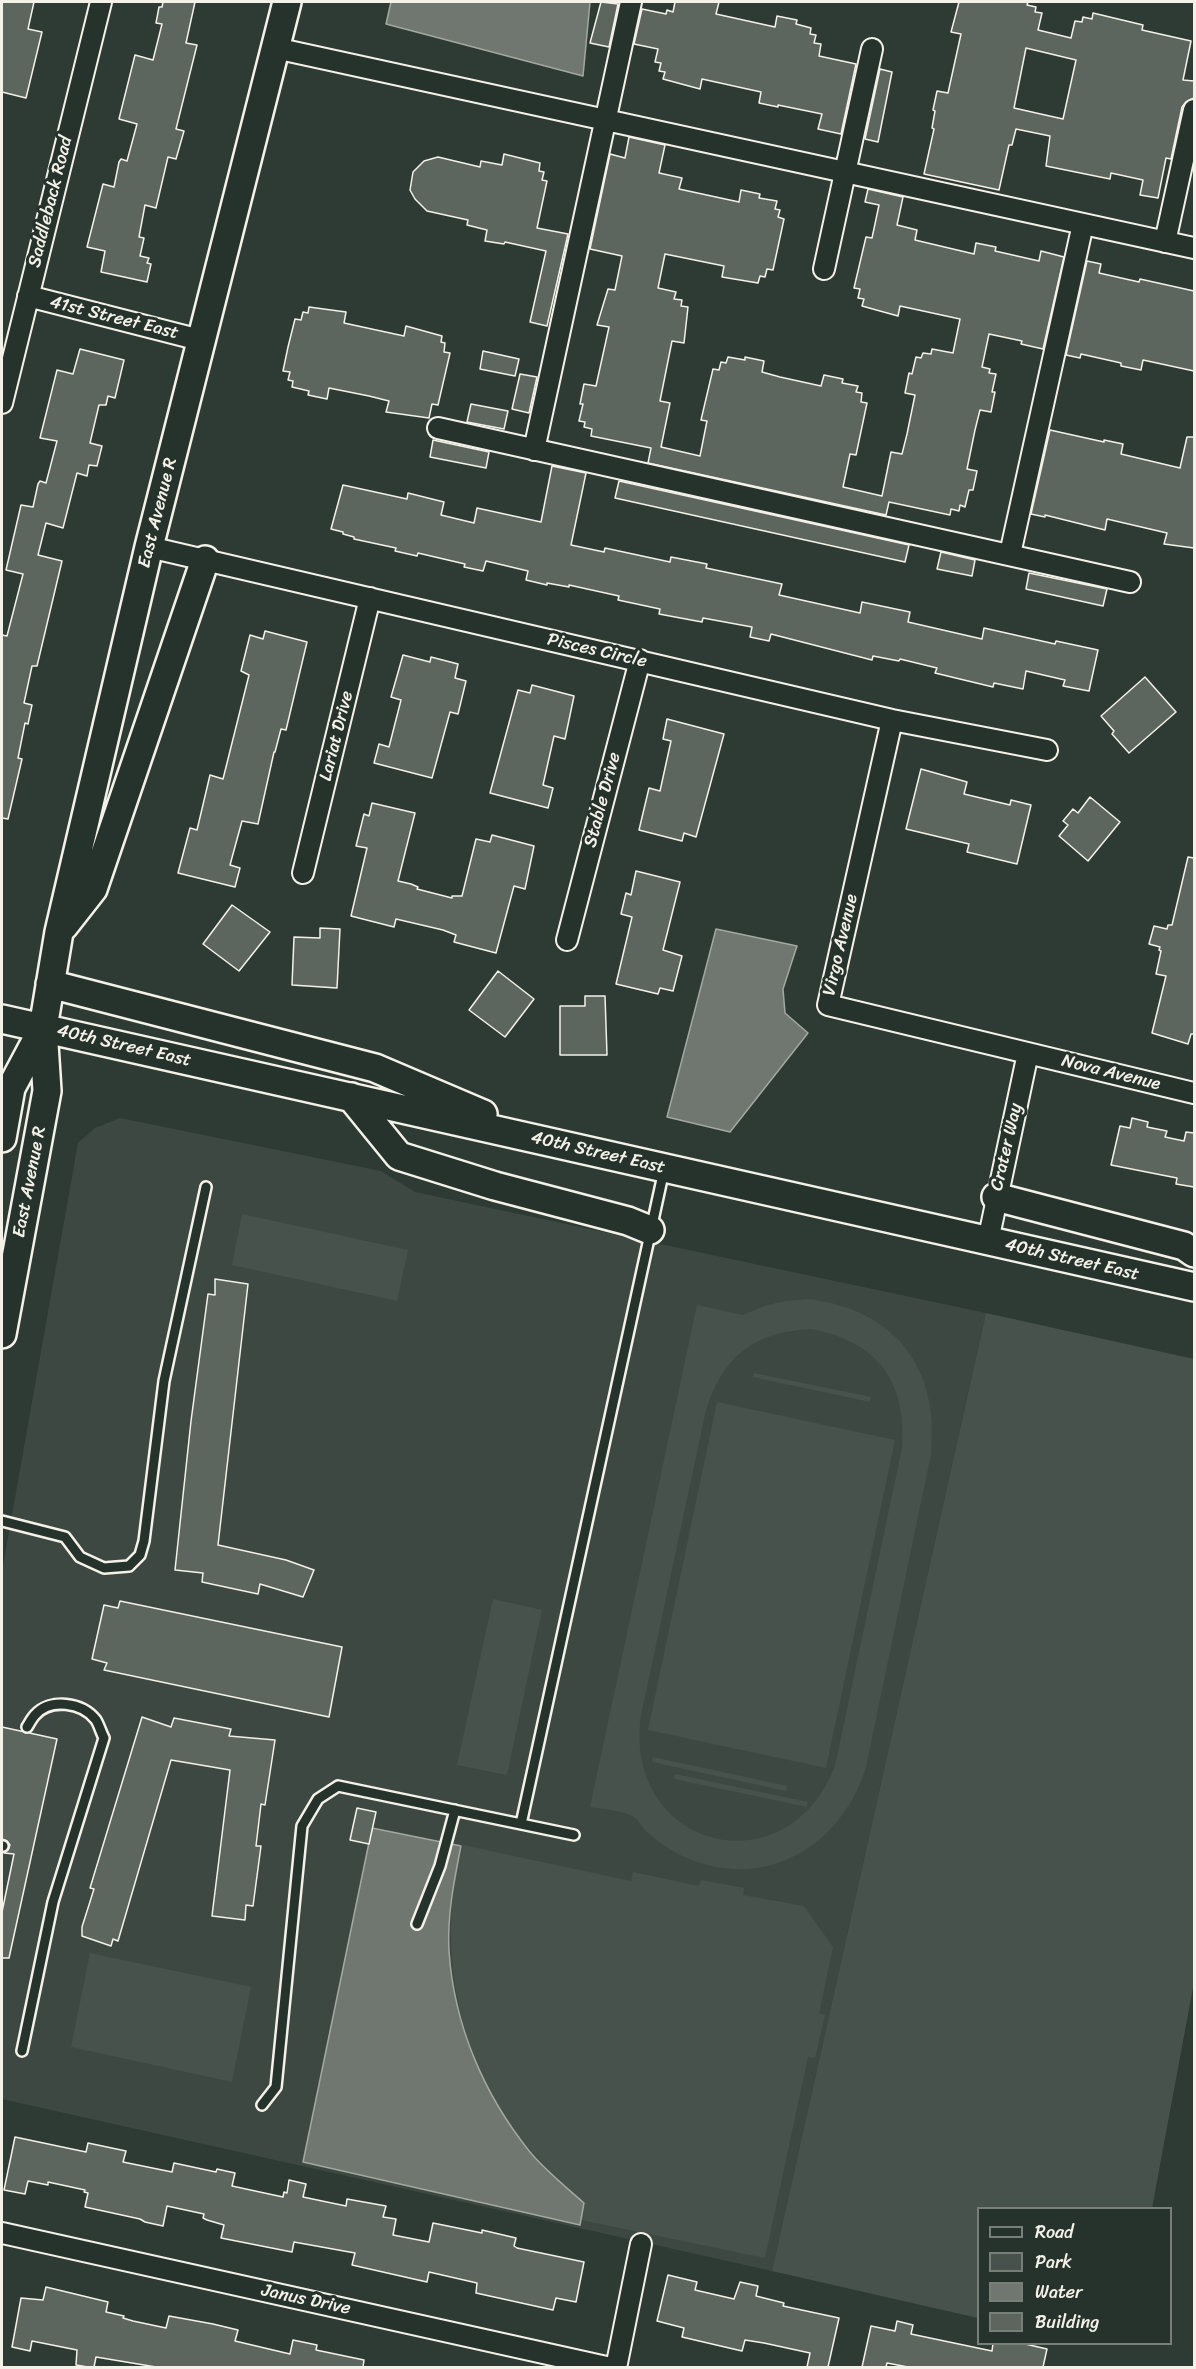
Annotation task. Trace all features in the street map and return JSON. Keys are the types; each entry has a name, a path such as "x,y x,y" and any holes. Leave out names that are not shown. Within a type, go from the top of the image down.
{"main road":[{"name":"East Avenue R","path":"2,1334 47,1092 43,1028 59,932 149,547 287,2"},
{"path":"59,932 93,889 205,560"},
{"path":"50,984 375,1068 544,1141"},
{"name":"40th Street East","path":"2,1019 1194,1287"},
{"name":"East Avenue R","path":"2,1138 11,1088 43,1028"},
{"path":"351,1097 399,1156 495,1186 628,1221 650,1230"},
{"path":"996,1197 1184,1246 1194,1253"}],"street":[{"name":"Saddleback Road","path":"2,403 100,2"},
{"path":"534,450 631,2"},
{"path":"275,48 1194,248"},
{"path":"824,269 872,49"},
{"path":"1165,242 1194,110"},
{"path":"1010,554 1083,224"},
{"name":"41st Street East","path":"28,296 200,340"},
{"path":"438,428 1130,582"},
{"name":"Pisces Circle","path":"149,547 892,720 1047,750"},
{"name":"Lariat Drive","path":"303,873 370,598"},
{"name":"Stable Drive","path":"567,940 640,660"},
{"name":"Virgo Avenue","path":"892,720 828,1005 1028,1053"},
{"name":"Nova Avenue","path":"1028,1053 1194,1093"},
{"name":"Crater Way","path":"988,1241 1028,1053"},
{"name":"Janus Drive","path":"2,2233 610,2367"},
{"path":"616,2367 641,2244"}],"lane":[{"path":"521,1824 664,1168"},
{"path":"2,1521 65,1537 80,1557 104,1568 129,1566 140,1555 144,1541 164,1381 206,1187"},
{"path":"21,2051 53,1902 104,1738 97,1721 88,1712 75,1706 58,1704 46,1707 35,1715 27,1727"},
{"path":"262,2105 276,2087 302,1826 318,1799 338,1786 574,1835"},
{"path":"417,1924 440,1866 455,1810"}],"shaded area":[{"path":"120,1118 381,1171 415,1192 986,1313 772,2271 2,2099 2,1571 78,1143 95,1128"}],"green space":[{"path":"242,1214 408,1250 397,1301 232,1265"},
{"path":"808,1299 838,1305 865,1315 887,1329 905,1348 919,1369 928,1394 932,1423 931,1454 866,1767 855,1794 840,1818 821,1838 800,1853 775,1864 749,1869 721,1868 692,1860 673,1851 651,1835 632,1816 590,1807 697,1305 743,1315 764,1306","holes":["811,1329 834,1335 871,1355 883,1368 893,1384 902,1424 902,1448 835,1766 812,1805 782,1830 748,1840 713,1838 681,1823 657,1797 642,1761 641,1715 706,1410 713,1391 732,1361 757,1342 773,1335"]},
{"path":"986,1313 1194,1359 1194,1982 1152,2207 977,2207 977,2318 772,2271"},
{"path":"754,1373 871,1397 870,1402 753,1377"},
{"path":"717,1402 895,1440 826,1768 648,1730"},
{"path":"493,1599 542,1610 507,1775 457,1765"},
{"path":"653,1757 787,1786 786,1791 652,1762"},
{"path":"675,1774 808,1802 807,1807 674,1779"},
{"path":"463,1845 631,1881 633,1872 699,1886 701,1880 744,1888 743,1895 804,1906 833,1947 819,2013 825,2015 815,2058 808,2057 765,2258 581,2220 585,2203 545,2165 509,2124 490,2093 477,2064 458,2003 453,1972 452,1908"},
{"path":"90,1953 251,1987 232,2082 71,2047"}],"water":[{"path":"391,2 590,2 583,76 386,24"},
{"path":"716,929 797,946 783,989 785,1013 808,1033 730,1132 667,1117"},
{"path":"372,1828 461,1846 452,1898 449,1951 457,2006 465,2032 485,2083 514,2130 543,2166 584,2203 580,2225 303,2162"}],"building":[{"path":"2,2 34,2 28,29 42,32 26,98 2,92"},
{"path":"163,2 195,2 186,43 197,45 176,129 184,131 176,159 168,157 156,208 145,205 139,237 144,238 140,256 149,258 147,263 151,264 147,282 101,272 105,251 87,247 103,184 114,187 119,162 121,159 127,161 137,124 119,119 135,55 153,60 162,24 156,23 159,7 162,7"},
{"path":"601,2 618,4 609,47 590,43"},
{"path":"675,2 719,2 716,14 775,27 777,16 797,20 796,24 811,28 810,34 816,35 814,43 821,44 819,56 856,64 841,134 818,129 822,114 759,103 761,92 702,79 700,89 663,79 665,72 659,71 661,63 655,62 658,49 634,44 642,9 666,14 667,10 673,12"},
{"path":"959,2 1028,2 1027,5 1036,7 1035,12 1042,13 1038,30 1071,38 1075,21 1082,22 1083,17 1092,19 1093,13 1143,25 1142,30 1191,41 1183,80 1194,81 1194,98 1182,107 1171,159 1166,158 1158,198 1140,195 1143,180 1111,173 1110,179 1046,166 1050,136 1016,129 1012,145 1009,145 999,190 924,174 934,129 932,128 935,111 933,110 937,91 948,93 961,34 951,32","holes":["1026,48 1076,60 1063,119 1014,108"]},
{"path":"880,69 892,72 878,142 865,139"},
{"path":"629,137 665,145 659,173 682,178 679,189 739,202 741,190 760,194 759,198 777,201 775,209 780,210 778,217 784,219 773,270 767,269 765,277 760,276 758,283 722,277 724,266 665,254 658,288 676,292 674,299 682,300 681,306 688,307 684,343 672,341 660,401 670,403 661,447 700,456 707,421 701,420 713,369 719,370 721,362 726,363 728,357 745,360 745,357 764,361 762,372 780,377 821,386 824,375 843,379 842,383 858,386 856,392 862,393 861,402 867,403 856,455 850,454 843,487 882,496 891,452 902,454 907,434 915,395 905,393 909,373 912,374 916,357 921,358 923,353 931,354 932,349 953,353 960,319 900,306 898,316 862,306 864,299 858,298 860,289 854,288 866,237 872,238 879,205 865,202 868,189 903,197 897,225 917,230 915,240 974,254 976,243 996,247 995,251 1039,261 1041,251 1064,257 1043,349 1021,344 1022,341 989,334 982,367 990,369 989,373 996,374 992,392 995,392 991,412 980,410 967,469 977,471 973,490 969,490 965,507 960,505 959,511 951,509 950,515 889,502 886,515 648,463 651,448 591,436 592,429 584,427 585,422 579,421 583,404 580,404 584,384 596,386 609,327 597,325 608,289 615,290 622,256 590,249 610,154 625,158"},
{"path":"504,154 540,163 539,171 544,172 542,180 547,181 537,228 568,234 547,326 530,322 546,251 505,242 504,244 485,241 487,230 467,225 468,220 427,211 410,190 413,172 424,161 438,157 480,167 481,161 502,165"},
{"path":"1087,261 1101,264 1099,273 1194,291 1194,371 1143,360 1141,370 1081,354 1080,358 1066,355"},
{"path":"309,307 346,312 344,323 404,336 406,326 442,336 441,342 445,343 444,352 450,353 438,405 432,404 429,418 386,412 389,401 369,396 329,388 327,399 308,395 309,391 292,387 293,381 288,380 290,372 283,371 288,347 295,319 301,320 303,312 308,313"},
{"path":"80,349 124,360 115,398 108,396 106,405 99,405 90,443 102,446 97,466 89,465 87,476 77,473 63,528 46,523 38,555 62,561 37,666 32,666 24,703 32,705 28,724 25,723 18,758 22,759 8,819 2,818 2,635 7,636 23,574 6,570 21,505 33,507 38,484 40,481 46,483 57,441 40,438 57,370 73,374"},
{"path":"483,351 519,359 515,376 480,369"},
{"path":"520,374 537,377 529,413 512,409"},
{"path":"471,404 508,411 504,429 467,422"},
{"path":"1050,430 1123,444 1121,454 1180,468 1187,437 1194,437 1194,548 1164,544 1167,533 1107,519 1105,530 1045,515 1045,517 1031,514"},
{"path":"433,440 489,452 486,468 430,457"},
{"path":"552,466 586,473 571,545 604,552 605,548 670,562 671,557 707,564 706,568 782,584 779,595 860,613 862,602 910,612 908,622 982,639 984,628 1055,644 1056,641 1098,650 1089,691 1063,686 1065,680 1026,671 1023,689 994,683 993,687 935,673 937,668 900,659 899,661 873,656 872,660 771,634 769,641 750,637 752,627 703,618 702,622 659,614 660,609 618,600 619,596 569,585 569,587 547,583 547,585 526,580 528,571 486,561 483,571 464,567 465,564 418,553 417,556 395,551 396,548 354,539 343,532 331,529 343,485 407,499 408,493 444,502 441,515 474,523 477,508 541,522"},
{"path":"619,481 909,545 905,562 615,498"},
{"path":"941,552 975,560 972,576 937,569"},
{"path":"1029,573 1107,589 1103,606 1026,589"},
{"path":"265,631 307,642 286,730 281,729 274,752 258,824 242,821 230,865 240,868 235,887 178,873 190,828 197,830 210,775 223,779 249,675 241,671 250,635 263,639"},
{"path":"403,655 430,662 431,657 458,664 455,678 466,681 458,714 450,712 432,778 374,763 379,744 389,747 401,700 391,697"},
{"path":"1145,677 1176,712 1129,753 1112,734 1114,731 1101,716"},
{"path":"532,685 574,696 565,739 554,736 543,785 553,788 548,808 490,793 518,690 530,693"},
{"path":"667,719 724,734 696,837 684,833 682,841 639,830 649,788 660,791 671,741 663,739"},
{"path":"921,769 967,782 964,794 1010,805 1011,800 1031,805 1017,864 967,852 969,844 906,829"},
{"path":"1090,797 1120,822 1088,861 1059,836 1068,825 1063,821 1073,809 1078,813"},
{"path":"372,803 415,813 398,881 411,884 418,887 417,889 452,898 452,896 462,896 476,839 490,842 492,835 534,846 525,889 514,886 496,953 454,942 456,935 443,930 396,919 394,927 351,916 367,848 356,846 364,814 369,816"},
{"path":"1188,857 1194,858 1194,1034 1191,1034 1188,1044 1152,1033 1166,976 1156,974 1160,947 1149,944 1154,926 1167,929 1168,925 1172,925"},
{"path":"636,871 680,882 663,950 682,956 673,991 660,988 658,994 616,984 632,917 621,914 626,893 631,895"},
{"path":"232,905 270,932 239,971 203,944"},
{"path":"320,928 340,929 337,988 292,985 294,937 320,938"},
{"path":"498,971 534,999 505,1037 469,1010"},
{"path":"585,996 605,996 607,1055 560,1055 560,1006 585,1006"},
{"path":"1132,1118 1148,1122 1147,1127 1167,1131 1165,1137 1184,1141 1186,1132 1194,1133 1194,1187 1176,1184 1177,1178 1111,1165 1120,1126 1130,1128"},
{"path":"215,1279 248,1284 218,1545 286,1560 314,1570 303,1597 260,1584 258,1594 202,1582 203,1573 175,1570 191,1421 208,1294 215,1295"},
{"path":"120,1601 342,1647 329,1717 104,1670 107,1663 92,1659 104,1605 118,1608"},
{"path":"142,1717 171,1727 174,1718 231,1729 229,1736 275,1740 265,1805 261,1804 256,1846 261,1846 253,1906 246,1905 245,1920 212,1916 230,1770 171,1760 118,1941 113,1939 111,1946 82,1936 82,1927 94,1889 90,1888"},
{"path":"2,1727 57,1739 9,1958 2,1958 2,1912 14,1854 4,1853 10,1845 2,1839"},
{"path":"357,1808 376,1812 369,1844 350,1840"},
{"path":"15,2137 86,2152 88,2143 126,2151 123,2162 172,2172 174,2163 216,2172 217,2169 235,2173 232,2186 283,2197 284,2192 287,2193 289,2180 306,2184 303,2197 346,2206 347,2199 386,2206 383,2217 396,2219 393,2235 429,2242 433,2223 482,2233 482,2230 516,2238 514,2246 517,2248 584,2262 576,2302 556,2298 553,2310 476,2293 477,2283 429,2272 427,2282 352,2265 355,2253 294,2242 292,2252 221,2238 224,2225 203,2218 204,2214 167,2206 163,2226 145,2222 85,2207 88,2193 84,2192 85,2190 48,2182 48,2185 28,2181 25,2194 4,2190"},
{"path":"668,2275 697,2282 695,2290 734,2299 740,2282 758,2286 756,2296 784,2303 783,2306 839,2318 828,2367 807,2367 810,2353 764,2343 745,2340 742,2351 682,2337 684,2328 657,2321"},
{"path":"46,2287 108,2302 106,2312 124,2316 123,2318 133,2321 166,2328 169,2316 213,2324 238,2330 235,2341 290,2354 293,2340 317,2345 316,2350 364,2360 363,2367 156,2367 96,2357 94,2367 88,2367 76,2365 77,2350 32,2341 30,2351 12,2347 21,2298 43,2300"},
{"path":"897,2321 913,2325 911,2334 992,2351 993,2345 1030,2345 1047,2349 1043,2367 908,2367 887,2363 886,2367 862,2367 871,2326 895,2331"}]}
